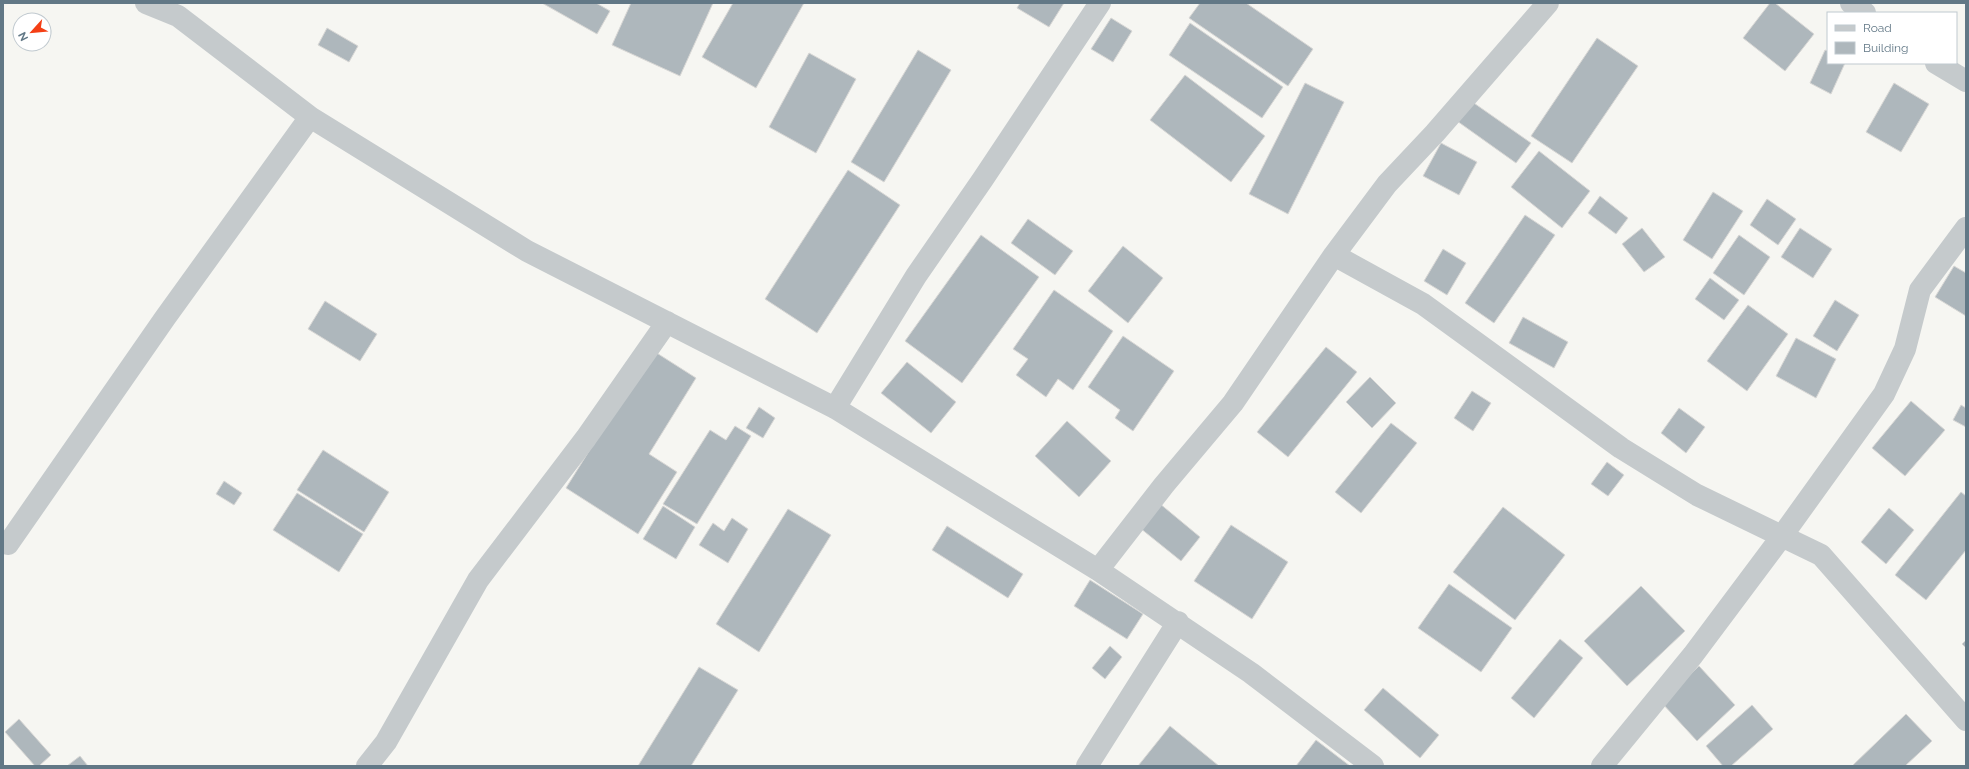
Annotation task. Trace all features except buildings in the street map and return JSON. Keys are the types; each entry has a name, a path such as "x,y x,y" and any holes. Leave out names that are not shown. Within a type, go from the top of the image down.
{"street":[{"path":"146,3 183,10 310,118 527,251 835,408 1098,570 1178,622 1251,673 1373,766"},
{"path":"835,408 916,276 1100,3"},
{"path":"1098,570 1164,485 1232,403 1334,255 1387,184 1435,133 1548,3"},
{"path":"1852,3 1864,12"},
{"path":"1938,64 1966,81"},
{"path":"8,544 165,318 310,118"},
{"path":"1602,766 1693,655 1782,536 1884,394 1905,348 1920,290 1966,228"},
{"path":"1334,255 1423,304 1621,448 1698,496 1821,555 1966,720"},
{"path":"367,766 386,742 478,580 586,438 667,322"},
{"path":"1087,766 1178,622"}]}
